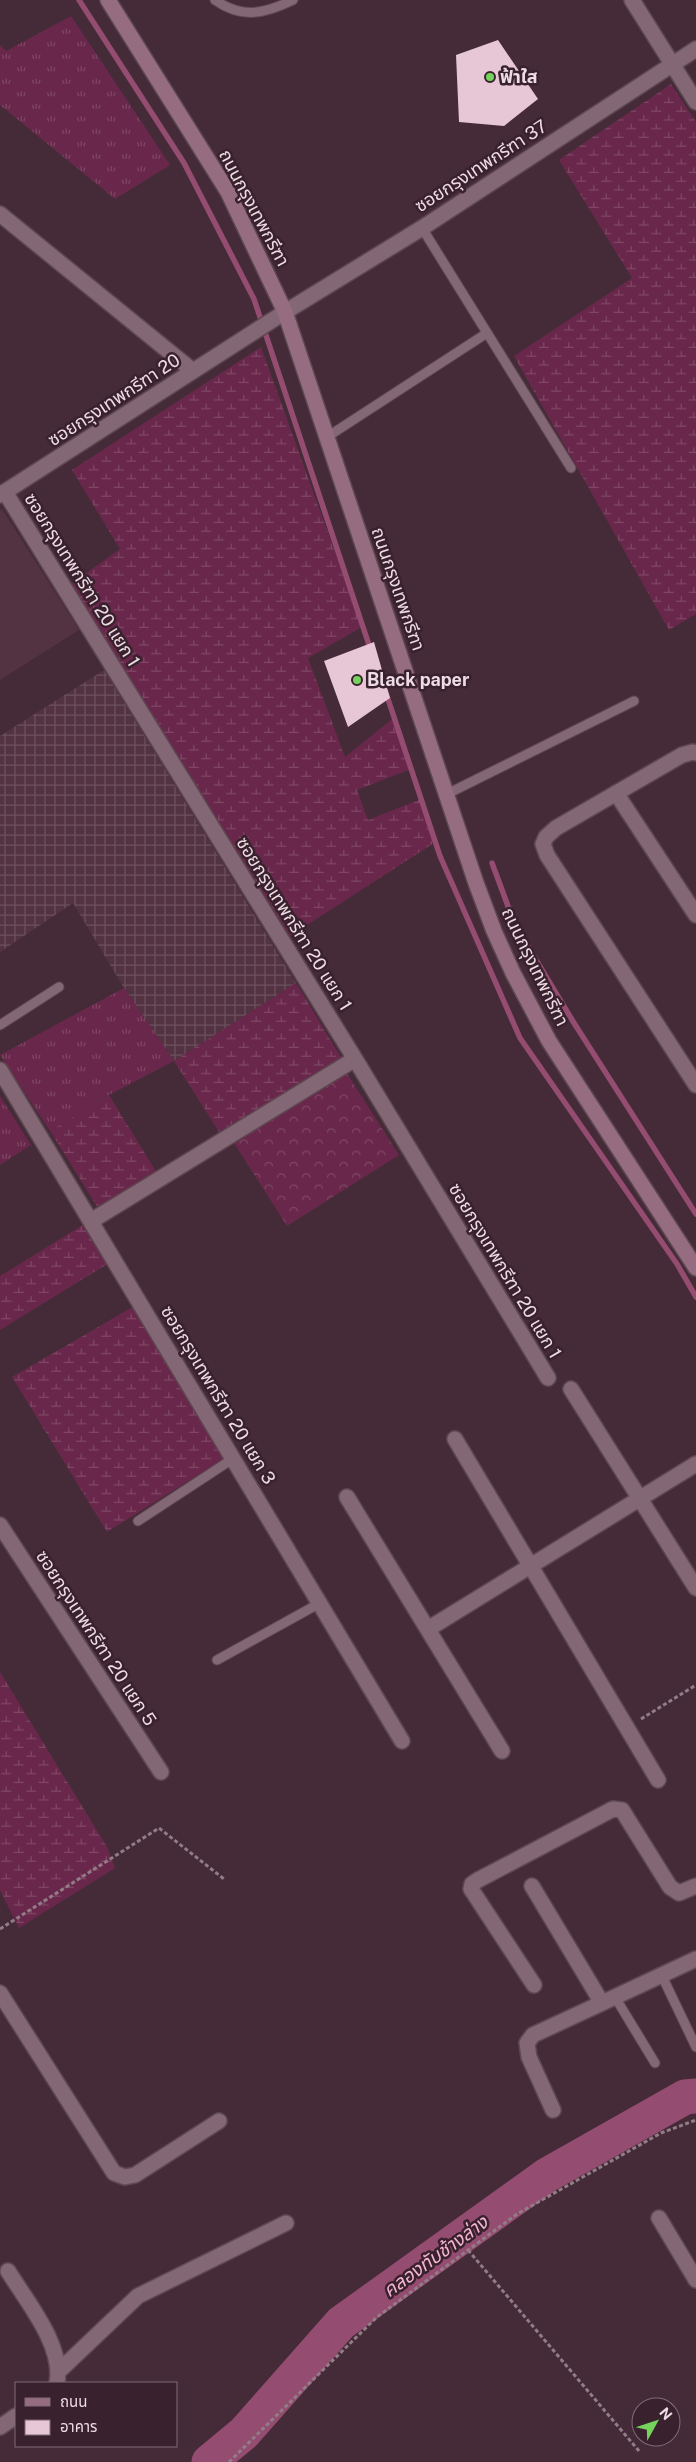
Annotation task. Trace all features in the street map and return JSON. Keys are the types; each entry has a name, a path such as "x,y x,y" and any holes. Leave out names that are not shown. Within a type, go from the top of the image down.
{"main road":[{"name":"ถนนกรุงเทพกรีฑา","path":"108,0 228,192 285,312 494,931 529,1005 549,1040 696,1268"}],"street":[{"path":"632,0 696,102"},
{"name":"ซอยกรุงเทพกรีฑา 37","path":"270,322 422,228 696,49"},
{"path":"0,214 193,371"},
{"name":"ซอยกรุงเทพกรีฑา 20","path":"3,494 270,322"},
{"name":"ซอยกรุงเทพกรีฑา 20 แยก 1","path":"3,494 355,1059 548,1378"},
{"path":"696,753 682,755 556,828 546,837 543,844 547,855 696,1085"},
{"path":"616,793 696,916"},
{"path":"91,1221 355,1059"},
{"name":"ซอยกรุงเทพกรีฑา 20 แยก 3","path":"0,1070 402,1741"},
{"path":"571,1389 696,1588"},
{"path":"456,1439 658,1780"},
{"path":"428,1629 696,1464"},
{"path":"347,1497 502,1751"},
{"name":"ซอยกรุงเทพกรีฑา 20 แยก 5","path":"0,1526 162,1772"},
{"path":"534,1985 471,1889 472,1884 478,1880 613,1809 622,1810 670,1887 679,1894 696,1886"},
{"path":"532,1886 608,2000"},
{"path":"553,2110 528,2057 527,2043 533,2036 696,1959"},
{"path":"0,1994 114,2173 125,2177 135,2175 219,2121"},
{"path":"659,2218 696,2280"},
{"path":"58,2377 138,2296 286,2223"},
{"path":"8,2272 51,2340 58,2377"},
{"path":"0,2427 15,2417"}],"lane":[{"path":"215,0 230,10 254,14 291,0"},
{"path":"422,228 571,468"},
{"path":"327,437 487,333"},
{"path":"447,794 634,702"},
{"path":"0,1025 59,987"},
{"path":"138,1521 234,1458"},
{"path":"217,1660 320,1603"},
{"path":"662,1976 696,2047"},
{"path":"608,2000 655,2063"}],"path":[{"path":"627,1727 696,1685"},
{"path":"0,1929 159,1828 224,1879"},
{"path":"230,2462 377,2317 468,2250 525,2210 661,2133 696,2120"},
{"path":"468,2250 639,2450"}],"shaded area":[{"path":"2,509 79,630 0,680 0,510"},
{"path":"104,670 296,983 174,1061 124,988 73,903 0,952 0,736"}],"green space":[{"path":"71,16 170,165 115,199 0,105 0,45 6,51"},
{"path":"671,84 696,122 696,614 669,630 514,356 632,278 559,160"},
{"path":"261,347 362,627 308,658 345,757 396,716 411,769 357,790 368,820 421,799 434,843 290,936 71,584 120,549 72,470"},
{"path":"296,983 342,1059 219,1132 174,1061"},
{"path":"124,988 174,1061 109,1095 50,1131 0,1055"},
{"path":"346,1072 399,1155 287,1226 234,1143"},
{"path":"109,1095 157,1173 98,1208 50,1131"},
{"path":"0,1096 31,1145 0,1165"},
{"path":"86,1223 109,1263 0,1330 0,1276"},
{"path":"136,1305 227,1457 107,1532 12,1377"},
{"path":"0,1672 107,1847 115,1868 19,1928 0,1890"}],"building":[{"name":"ฟ้าใส","path":"498,40 538,99 504,126 459,122 456,55"},
{"name":"Black paper","path":"374,642 390,698 348,727 324,661"}],"waterway":[{"path":"79,0 184,163 254,299 371,651"},
{"path":"386,693 440,856 520,1038 677,1264 696,1297"},
{"path":"492,863 515,925 574,1023 696,1214"},
{"name":"คลองทับช้างล่าง","path":"209,2462 244,2433 341,2323 547,2175 685,2097 696,2096"}],"place":[{"name":"ฟ้าใส","path":"490,77"},
{"name":"Black paper","path":"357,680"}]}
